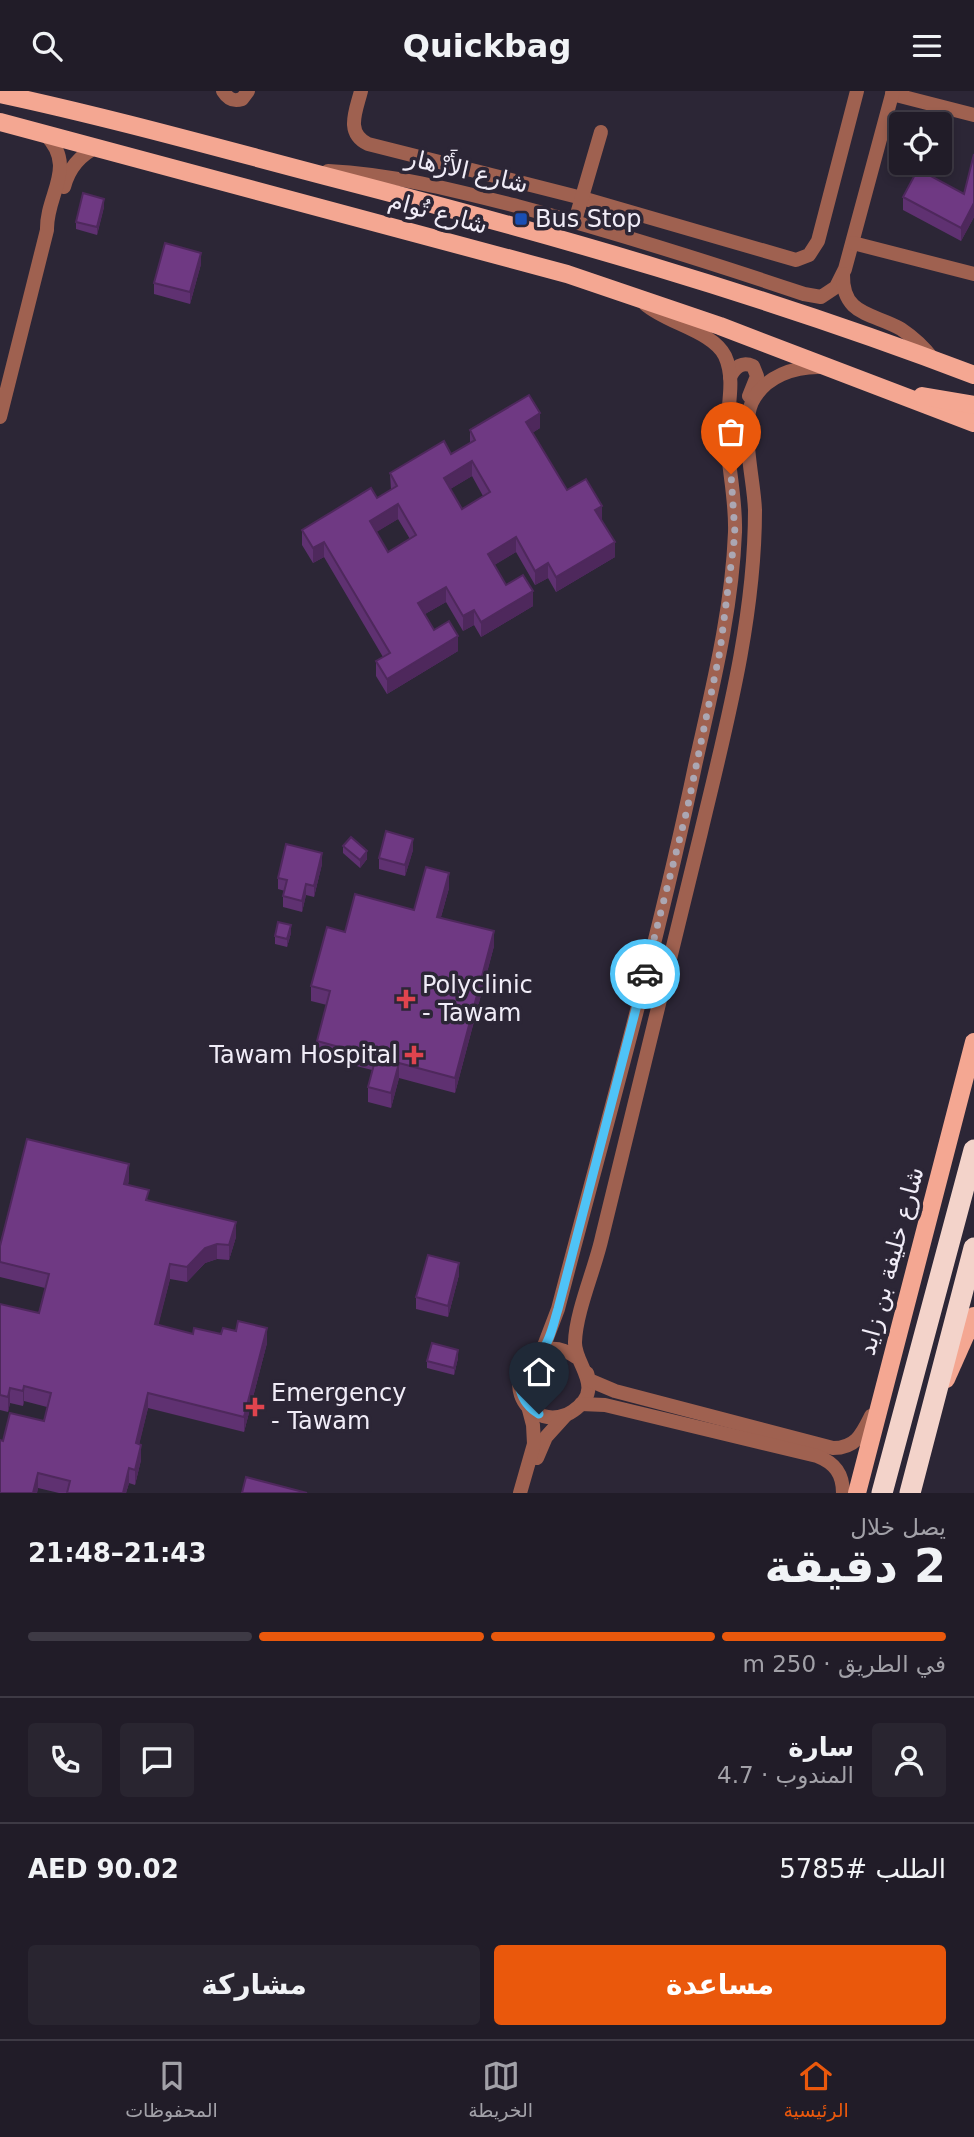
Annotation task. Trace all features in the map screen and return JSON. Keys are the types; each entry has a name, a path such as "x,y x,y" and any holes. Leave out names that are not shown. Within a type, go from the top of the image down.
{"highway":[{"path":"882,1493 974,1150"},
{"path":"911,1493 974,1248"}],"main road":[{"name":"شارع تُوام","path":"0,94 66,108 510,225 704,281 828,321 974,375"},
{"name":"شارع تُوام","path":"0,122 499,254 636,296 901,395 973,419"},
{"name":"شارع خليفة بن زايد","path":"857,1493 974,1042"},
{"path":"933,1403 974,1316"}],"street":[{"path":"223,91 227,97 234,100 242,99 248,91"},
{"path":"361,91 353,126 356,136 364,143 582,198 791,259 805,258 813,251 820,236 858,91"},
{"path":"933,359 908,334 853,306 846,294 844,274 893,93 974,115"},
{"path":"575,221 601,132"},
{"path":"0,417 61,170 57,150 45,134"},
{"path":"47,230 53,222 69,171 79,159 97,147"},
{"name":"شارع الأَزْهار","path":"309,171 355,172 401,178 575,221 816,297 832,291 844,274"},
{"path":"853,243 974,274"},
{"path":"542,1350 558,1309 687,810 720,651 734,551 735,511 727,442 730,377 726,358 717,346 701,335 659,315 636,296"},
{"path":"576,1357 577,1327 600,1244 722,743 743,641 755,527 745,411 757,372 753,366 746,363 738,366 730,377"},
{"path":"747,428 753,400 774,378 795,370 828,367"},
{"path":"628,1039 636,1043 639,1050 634,1086 636,1094"},
{"path":"520,1493 534,1444 533,1425 520,1389 520,1374 528,1360 542,1350 560,1349 576,1357 589,1380 614,1391 833,1448 846,1447 857,1441 882,1397"},
{"path":"529,1493 538,1453 546,1437 565,1416 581,1404 587,1390 587,1373"},
{"path":"581,1404 605,1405 817,1456 837,1469 842,1480 843,1493"},
{"path":"528,1406 545,1416 565,1416"}],"building":[{"path":"974,154 974,203 961,228 903,197 915,175 929,175 964,194"},
{"path":"83,193 104,199 97,227 76,222"},
{"path":"165,243 201,253 190,292 154,283"},
{"path":"529,395 540,413 526,422 567,490 586,479 602,506 595,510 615,542 556,577 548,563 535,571 516,537 488,554 506,585 523,575 533,591 481,622 474,610 463,616 446,587 418,603 434,630 449,621 458,636 387,679 376,661 390,653 324,542 313,548 302,530 371,488 377,498 397,486 390,473 444,441 451,454 475,440 470,430","holes":["472,461 490,492 462,509 444,478","398,504 416,535 388,552 370,521"]},
{"path":"386,831 413,839 405,865 379,858"},
{"path":"351,837 367,851 360,860 343,846"},
{"path":"286,844 322,853 314,886 306,884 302,901 283,896 287,880 278,878"},
{"path":"426,867 449,873 437,917 494,931 455,1078 399,1063 391,1093 368,1087 376,1057 317,1041 330,991 311,986 327,927 345,932 355,894 414,910"},
{"path":"278,922 291,925 287,939 275,936"},
{"path":"27,1139 129,1164 124,1184 149,1190 146,1200 236,1222 229,1245 217,1244 205,1248 187,1267 170,1264 155,1324 193,1334 194,1328 221,1334 223,1328 236,1331 238,1321 267,1328 244,1417 148,1393 136,1443 141,1445 135,1470 129,1468 123,1493 67,1493 70,1481 38,1473 33,1493 0,1493 0,1440 3,1441 10,1413 44,1421 51,1393 24,1386 23,1391 10,1388 8,1397 0,1395 0,1304 39,1313 49,1274 0,1262 0,1246"},
{"path":"428,1255 459,1263 448,1306 416,1297"},
{"path":"432,1343 458,1350 454,1368 427,1361"},
{"path":"246,1477 307,1493 242,1493"}],"way so far":[{"path":"645,974 687,810 720,651 734,551 735,511 731,474"}],"place":[{"name":"Bus Stop","path":"521,219"},
{"name":"Polyclinic - Tawam","path":"406,999"},
{"name":"Tawam Hospital","path":"414,1055"},
{"name":"Emergency - Tawam","path":"255,1407"}],"route":[{"path":"539,1414 528,1406 521,1395 520,1374 528,1360 542,1350 558,1309 645,974"}]}
